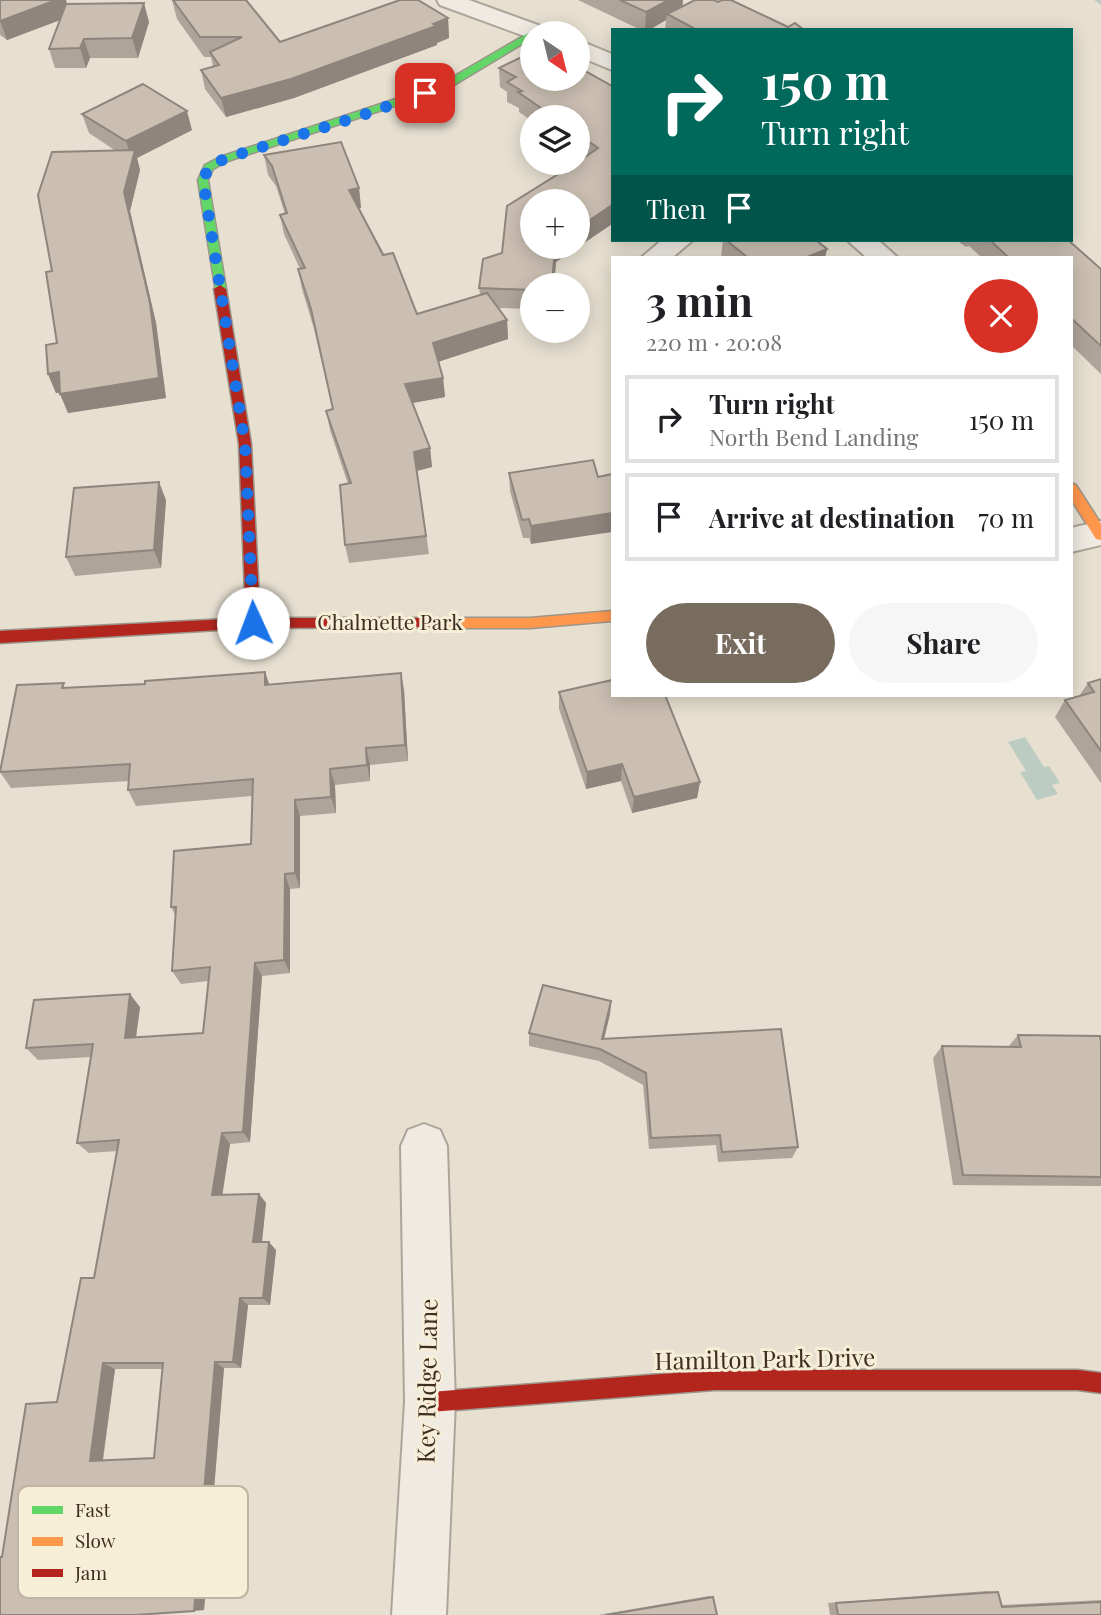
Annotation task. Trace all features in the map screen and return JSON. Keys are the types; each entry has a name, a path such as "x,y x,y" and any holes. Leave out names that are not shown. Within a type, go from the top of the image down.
{"street":[{"path":"448,0 520,28"},
{"path":"253,623 245,444 203,180 209,167 224,159 445,86 520,41"},
{"path":"590,53 611,63"},
{"path":"657,256 676,242"},
{"path":"864,242 882,256"},
{"path":"1073,493 1090,536"},
{"name":"Chalmette Park","path":"0,637 253,623 530,623 611,616"},
{"name":"Key Ridge Lane","path":"419,1615 430,1402 424,1146"},
{"name":"Hamilton Park Drive","path":"430,1402 714,1380 1078,1380 1101,1383"}],"shaded area":[{"path":"1025,737 1044,767 1049,766 1060,783 1052,785 1058,794 1037,800 1020,772 1026,771 1008,742"}],"building":[{"path":"0,0 56,0 0,21"},
{"path":"173,0 246,0 280,42 400,0 418,0 448,18 433,24 436,26 291,79 221,98 201,70 219,65 210,52 242,37 200,37"},
{"path":"620,0 669,0 646,12"},
{"path":"695,0 731,0 788,27 795,23 801,28 693,28 667,14"},
{"path":"144,3 132,38 84,39 80,48 49,49 66,4"},
{"path":"520,58 520,90 507,82 516,77 499,68"},
{"path":"590,74 611,85 611,206 590,220 590,189 534,189 557,175 590,175 590,154 598,148 590,142 590,105 537,105 518,92 590,91"},
{"path":"143,84 187,111 126,141 82,114"},
{"path":"341,142 359,188 349,190 383,255 393,253 417,314 487,293 507,320 433,343 443,378 405,384 430,448 414,452 426,536 345,545 340,485 351,483 326,411 333,409 311,309 298,269 305,268 280,215 287,213 272,166 264,155"},
{"path":"135,150 124,192 150,303 159,378 60,394 59,372 48,374 46,345 57,343 46,272 52,271 38,195 52,152"},
{"path":"520,198 520,259 554,259 553,273 520,273 520,290 479,288 483,259 502,253 507,206"},
{"path":"728,242 818,242 827,249 810,256 746,256"},
{"path":"992,242 1070,242 1101,269 1101,346 1073,320 1073,256 1007,256"},
{"path":"593,460 598,477 611,474 611,513 531,526 529,519 522,520 509,473"},
{"path":"159,482 154,550 66,557 74,488"},
{"path":"265,672 265,685 401,673 405,745 366,748 367,765 330,769 331,797 295,800 295,873 285,874 284,960 255,963 243,1132 222,1133 212,1195 259,1194 253,1242 269,1242 263,1298 240,1298 233,1362 215,1362 205,1486 18,1486 18,1598 195,1598 194,1611 135,1615 0,1615 0,1557 26,1404 57,1402 81,1278 94,1278 119,1140 77,1143 93,1044 26,1048 34,1000 130,994 125,1038 203,1033 210,967 172,971 176,907 171,907 174,851 251,844 253,779 128,790 130,764 0,772 17,685 64,683 62,688 145,684 145,681","holes":["103,1363 163,1363 154,1458 90,1461"]},
{"path":"1101,679 1101,751 1065,700 1094,692 1088,683"},
{"path":"611,680 611,697 666,697 700,782 634,797 622,764 587,772 559,692"},
{"path":"543,985 611,1001 602,1039 781,1029 798,1147 722,1152 720,1135 651,1138 646,1073 600,1049 529,1033"},
{"path":"1018,1035 1100,1036 1101,1177 963,1175 942,1046 1021,1047"},
{"path":"998,1592 1002,1607 1101,1602 1101,1615 838,1615 836,1603"},
{"path":"713,1597 717,1615 606,1615"}],"waterway":[{"path":"1098,0 1101,3"}],"traffic: fast":[{"path":"220,289 203,180 209,167 224,159 445,86 520,41"}],"traffic: slow":[{"path":"1073,491 1101,535"},
{"path":"441,623 530,623 611,616"}],"traffic: jam":[{"path":"220,289 245,444 253,623"},
{"path":"0,637 253,623 441,623"},
{"path":"430,1402 714,1380 1078,1380 1101,1383"}],"route":[{"path":"253,623 245,444 203,180 209,167 224,159 425,93"}]}
